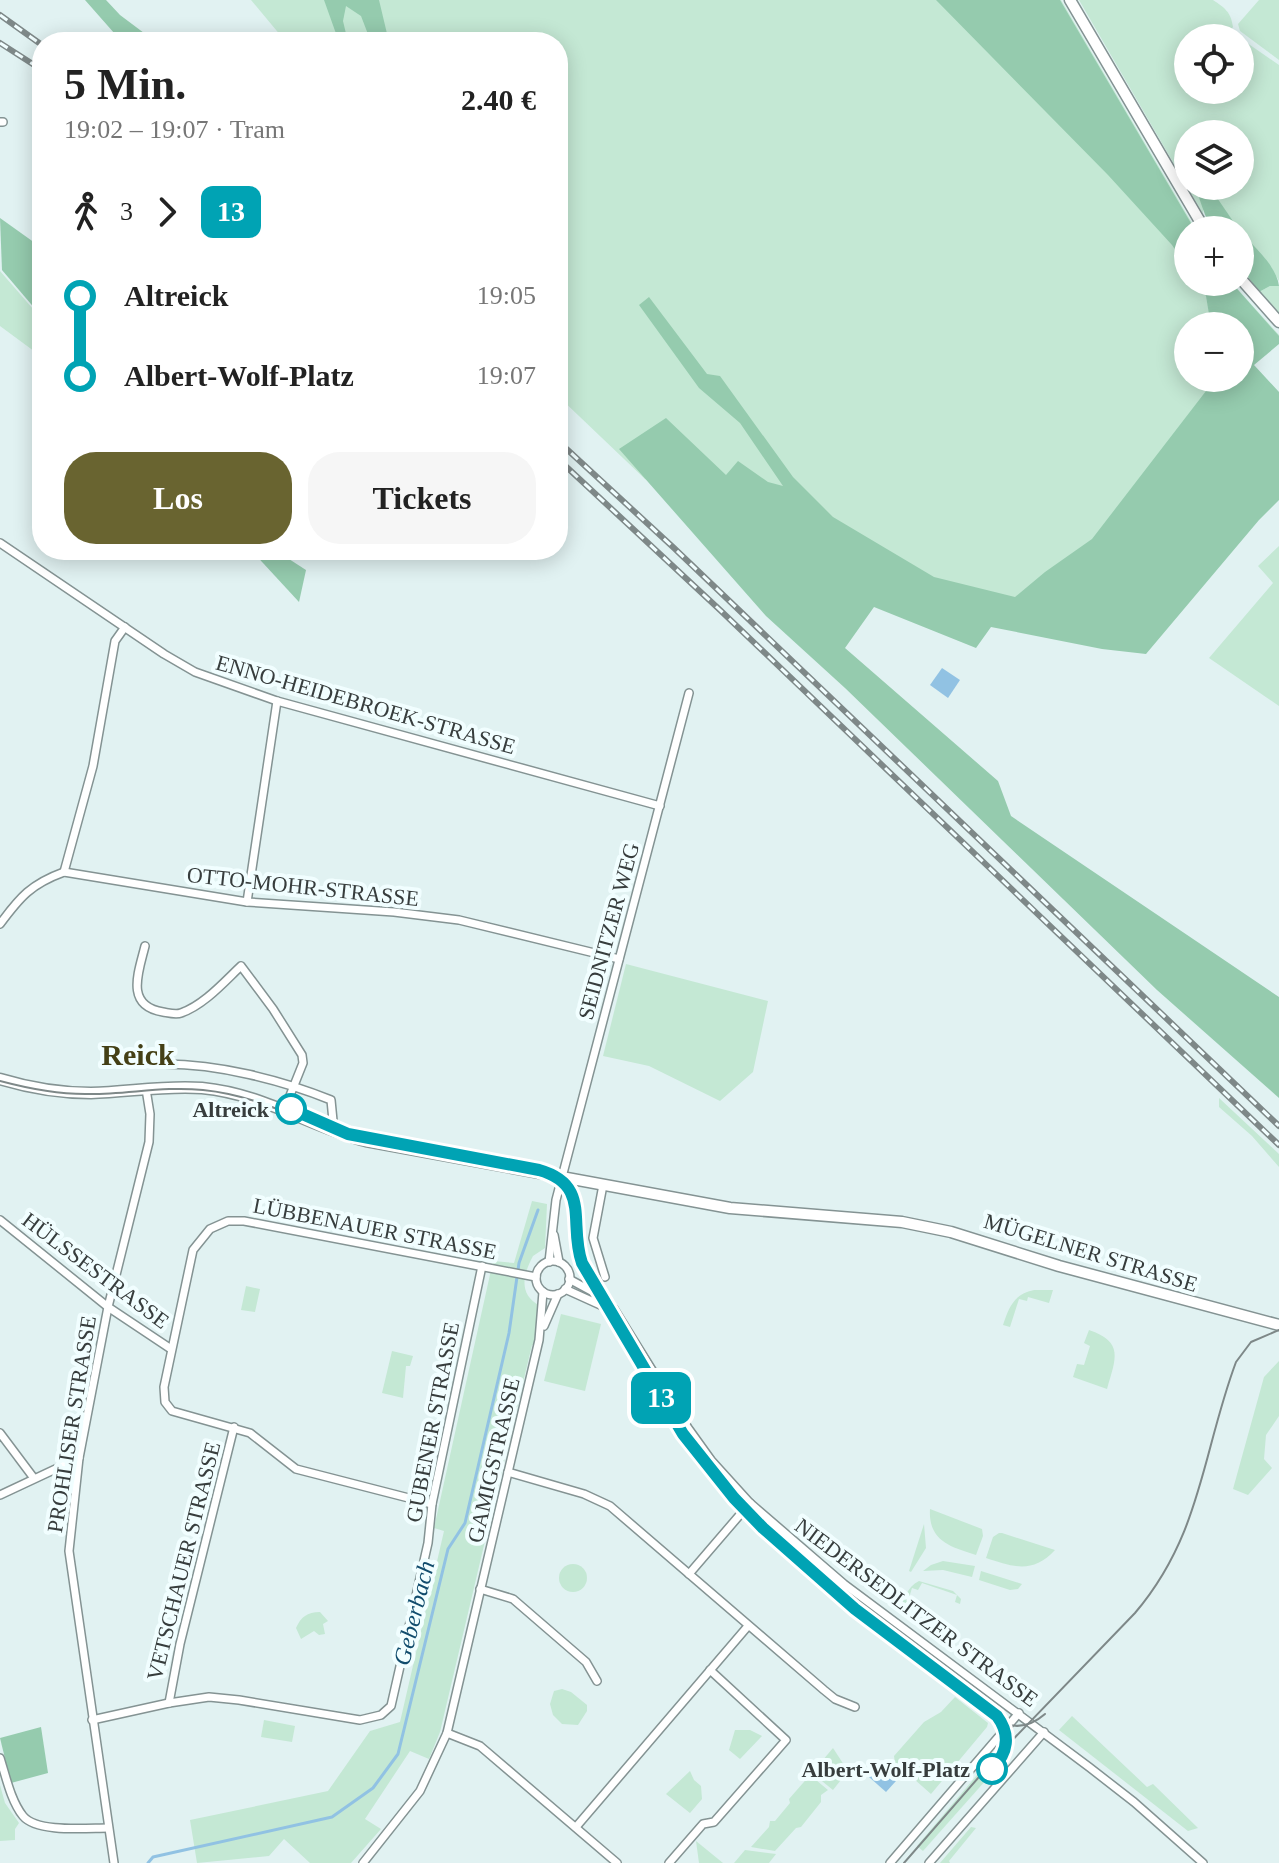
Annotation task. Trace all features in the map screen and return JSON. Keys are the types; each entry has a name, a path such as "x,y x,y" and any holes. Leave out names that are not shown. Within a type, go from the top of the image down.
{"street":[{"path":"1070,0 1197,216"},
{"path":"1254,294 1279,322"},
{"name":"ENNO-HEIDEBROEK-STRASSE","path":"0,543 195,672 217,682 660,806"},
{"path":"0,924 21,895 43,879 64,872 93,766 115,641 125,627"},
{"name":"SEIDNITZER WEG","path":"562,1177 689,693"},
{"path":"247,902 277,701"},
{"name":"OTTO-MOHR-STRASSE","path":"64,872 247,902 394,912 459,920 619,959"},
{"path":"145,946 135,985 139,996 155,1011 179,1014 198,1003 241,966 302,1055 303,1063 296,1086 285,1108"},
{"path":"165,1064 192,1064 296,1086 331,1100 334,1131"},
{"path":"0,1079 59,1091 204,1088 247,1096 285,1108 334,1131 366,1141 562,1177 556,1200 554,1235 559,1262 567,1269 569,1279"},
{"name":"PROHLISER STRASSE","path":"114,1863 69,1551 79,1458 108,1307 149,1142 150,1114 146,1089"},
{"name":"MÜGELNER STRASSE","path":"562,1177 730,1208 902,1222 972,1237 1022,1255 1273,1325 1279,1332"},
{"path":"603,1185 593,1238 605,1277"},
{"name":"HÜLSSESTRASSE","path":"0,1220 108,1307 171,1349"},
{"name":"LÜBBENAUER STRASSE","path":"210,1229 228,1221 244,1221 536,1277"},
{"name":"VETSCHAUER STRASSE","path":"210,1229 193,1250 171,1349 163,1395 172,1411 257,1436 296,1469 432,1504"},
{"path":"549,1262 550,1241 554,1235"},
{"path":"536,1277 540,1267 549,1262 559,1262"},
{"name":"GUBENER STRASSE","path":"92,1720 169,1703 221,1698 360,1720 381,1715 391,1706 428,1543 432,1504 482,1266"},
{"name":"GAMIGSTRASSE","path":"363,1863 420,1791 447,1733 539,1340 543,1292 537,1285 536,1277"},
{"name":"GAMIGSTRASSE","path":"539,1340 569,1279"},
{"name":"NIEDERSEDLITZER STRASSE","path":"569,1279 593,1292 619,1316 688,1428 711,1460 750,1503 844,1584 1044,1732 1134,1802 1203,1863"},
{"path":"543,1292 562,1292 600,1304 619,1316"},
{"name":"VETSCHAUER STRASSE","path":"169,1703 180,1644 234,1427"},
{"path":"0,1433 33,1477"},
{"path":"0,1495 79,1458"},
{"path":"508,1472 597,1498 610,1506 835,1699 855,1707"},
{"path":"689,1574 750,1503"},
{"path":"480,1589 513,1599 586,1662 597,1681"},
{"path":"576,1827 748,1626"},
{"path":"669,1863 703,1824 714,1822 786,1740 710,1670"},
{"path":"890,1863 1019,1713"},
{"path":"929,1863 1044,1732"},
{"path":"447,1733 480,1746 617,1863"},
{"path":"0,1758 15,1802 25,1819 42,1827 108,1828"}],"green space":[{"path":"85,0 106,0 143,32 113,32"},
{"path":"251,0 1061,0 1174,193 1174,200 1178,200 1188,216 1174,216 1174,296 1244,296 1279,335 1279,342 1254,361 1254,312 1174,312 1174,392 1232,392 1066,630 645,479 568,406 568,32 278,32"},
{"path":"324,0 379,0 387,32 367,32 361,16 346,6 343,21 346,32 335,32"},
{"path":"936,0 1060,0 1174,194 1174,200 1177,200 1187,216 1174,216 1174,248 1108,175"},
{"path":"1079,0 1213,0 1224,8 1232,24 1174,24 1174,104 1254,104 1254,48 1279,65 1279,281 1254,247 1254,216 1228,216 1218,200 1254,200 1254,120 1174,120 1174,164"},
{"path":"1259,0 1279,0 1279,60 1254,41 1254,24 1238,24"},
{"path":"1195,200 1200,200 1203,214"},
{"path":"1200,200 1219,200 1229,216 1206,216"},
{"path":"0,218 32,241 32,305 2,270"},
{"path":"1254,246 1269,264 1279,286 1270,286 1259,292 1254,285"},
{"path":"0,271 32,308 32,350 0,326"},
{"path":"1270,286 1279,286 1279,313 1259,292"},
{"path":"1206,296 1243,296 1279,336 1279,344 1254,365 1254,312 1209,312"},
{"path":"649,297 707,374 720,376 793,477 833,517 934,577 1015,597 1092,539 1205,392 1254,392 1254,365 1279,392 1279,500 1146,654 1102,649 991,627 976,648 874,607 845,648 998,781 1011,816 1279,997 1279,1098 1157,990 845,688 766,616 619,449 666,418 726,475 738,461 768,482 783,486 740,423 699,388 639,305"},
{"path":"1279,546 1279,706 1209,658 1273,583 1258,566"},
{"path":"260,560 290,560 306,570 299,602"},
{"path":"626,964 768,1001 753,1072 720,1101 649,1066 603,1056"},
{"path":"1219,1098 1279,1154 1279,1167 1252,1136 1219,1107"},
{"path":"532,1201 547,1204 545,1248 533,1256 524,1284 528,1296 540,1306 535,1345 532,1345 489,1525 475,1523 472,1537 485,1541 440,1732 429,1759 410,1751 365,1819 381,1829 351,1863 310,1863 284,1839 269,1856 197,1863 190,1820 328,1791 370,1731 400,1722 444,1531 434,1528 493,1261 514,1263"},
{"path":"246,1286 260,1289 255,1312 241,1310"},
{"path":"1034,1290 1053,1290 1049,1303 1028,1297 1027,1301 1019,1299 1010,1327 1003,1325 1013,1302"},
{"path":"561,1314 601,1324 585,1391 544,1381"},
{"path":"1089,1330 1108,1340 1114,1352 1107,1389 1073,1377 1077,1364 1084,1365 1090,1346 1084,1343"},
{"path":"392,1351 413,1356 410,1366 406,1366 403,1398 382,1393"},
{"path":"1279,1361 1279,1416 1266,1435 1264,1459 1272,1468 1248,1495 1233,1489 1264,1377"},
{"path":"930,1509 982,1529 983,1536 976,1555 937,1536 930,1520"},
{"path":"924,1524 926,1548 911,1572 909,1571"},
{"path":"999,1533 1055,1550 1039,1563 1031,1565 1014,1566 986,1558 993,1537"},
{"path":"943,1561 975,1566 972,1577 943,1570 923,1571"},
{"path":"573,1564 583,1568 587,1578 583,1588 573,1592 563,1588 559,1578 563,1568"},
{"path":"981,1571 1022,1584 1018,1589 1010,1590 979,1580"},
{"path":"919,1581 957,1595 922,1583 918,1590 912,1588 905,1611 920,1619 919,1624 945,1632 947,1626 952,1628 936,1640 900,1614 906,1595 911,1587"},
{"path":"320,1612 328,1621 323,1624 325,1634 319,1635 314,1631 301,1639 296,1628 300,1621 308,1614"},
{"path":"562,1689 587,1705 587,1711 578,1725 562,1724 553,1715 550,1704 554,1691"},
{"path":"955,1697 988,1723 931,1794 914,1779 916,1774 909,1768 903,1770 895,1763 894,1756 924,1722 941,1712"},
{"path":"1072,1716 1147,1787 1153,1784 1198,1828 1188,1831 1059,1730"},
{"path":"264,1720 295,1726 292,1742 261,1737"},
{"path":"41,1727 48,1773 11,1783 0,1738"},
{"path":"735,1730 750,1730 762,1736 740,1759 729,1750"},
{"path":"833,1748 844,1765 844,1776 833,1790 812,1773"},
{"path":"994,1755 1002,1762 923,1851 917,1846"},
{"path":"690,1771 701,1786 702,1799 690,1813 666,1794"},
{"path":"810,1775 828,1790 821,1795 821,1802 801,1827 796,1828 775,1851 751,1847 769,1827 770,1821 775,1821 790,1803 789,1799"},
{"path":"0,1785 5,1803 19,1823 15,1829 15,1840 0,1841"},
{"path":"971,1827 976,1828 950,1863 940,1863"},
{"path":"696,1841 723,1863 699,1863"},
{"path":"745,1850 776,1854 769,1863 734,1863"}],"water":[{"path":"942,668 960,680 948,698 930,685"},
{"path":"879,1766 896,1781 886,1792 869,1777"}],"waterway":[{"name":"Geberbach","path":"148,1863 153,1857 332,1817 373,1788 398,1754 448,1549 465,1523 509,1333 519,1263 538,1210"}],"tram line":[{"path":"0,1081 68,1094 175,1089 225,1093 267,1105 367,1143 549,1177 569,1198 573,1251 585,1279 683,1443 734,1505 841,1603 995,1719 1008,1725 1021,1726 1045,1714"},
{"name":"13","path":"291,1109 334,1129 366,1139 539,1170 567,1184 576,1205 576,1243 582,1263 695,1451 745,1510 834,1591 997,1716 1004,1727 1007,1743 1000,1761 992,1769"},
{"path":"904,1863 999,1754 1135,1613 1157,1583 1187,1523 1236,1362 1251,1342 1279,1330"}],"railway":[{"path":"0,15 32,38"},
{"path":"0,43 32,64"},
{"path":"568,450 1279,1126"},
{"path":"568,468 1279,1145"}],"place":[{"name":"Altreick","path":"291,1109"},
{"name":"Albert-Wolf-Platz","path":"992,1769"}],"district":[{"name":"Reick","path":"138,1055"}]}
